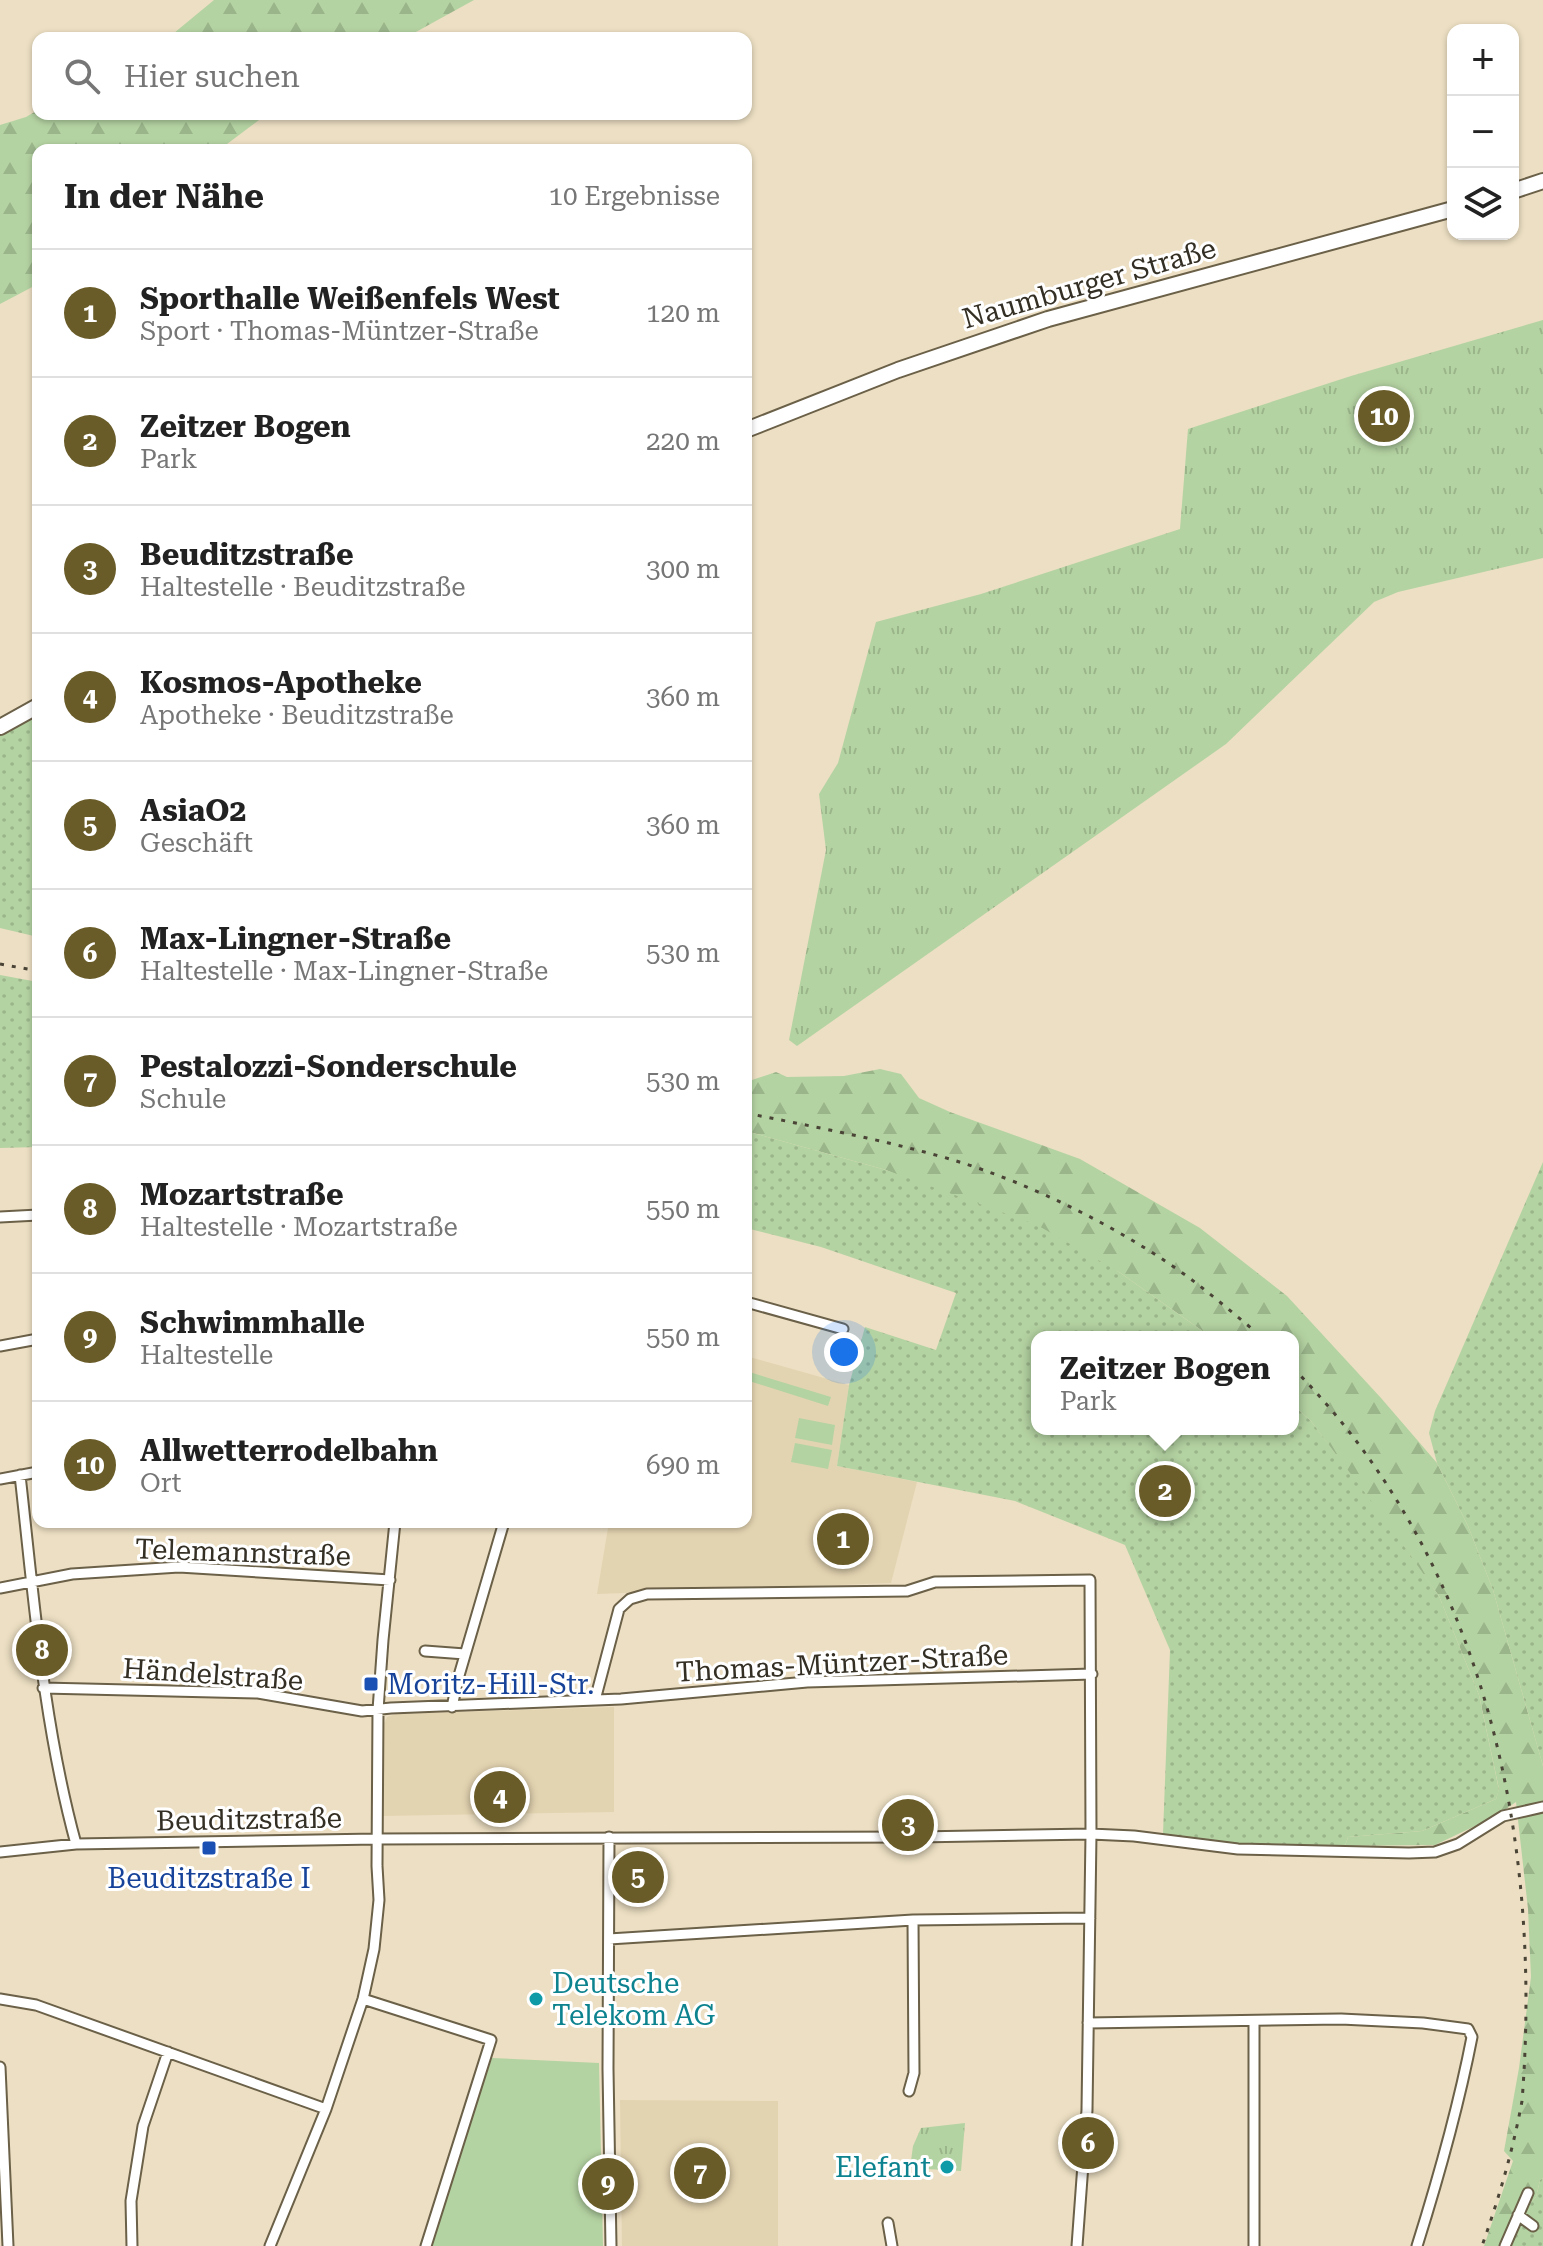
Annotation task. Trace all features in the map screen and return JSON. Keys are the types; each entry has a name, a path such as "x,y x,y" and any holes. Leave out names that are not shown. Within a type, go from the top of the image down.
{"main road":[{"path":"1519,189 1543,181"},
{"name":"Naumburger Straße","path":"752,428 898,370 1048,319 1447,211"},
{"path":"0,727 32,709"}],"street":[{"path":"0,1217 32,1215"},
{"path":"752,1304 843,1329"},
{"path":"0,1346 32,1340"},
{"path":"0,1479 32,1473"},
{"path":"20,1475 43,1688 53,1749 76,1844"},
{"path":"270,2246 326,2109 363,1999 374,1949 379,1900 378,1710 394,1528"},
{"path":"452,1707 502,1528"},
{"name":"Telemannstraße","path":"0,1588 98,1571 179,1567 390,1580"},
{"path":"595,1700 619,1609 630,1599 647,1594 907,1591 935,1582 1090,1580 1092,1674 1087,2110 1077,2246"},
{"path":"425,1651 465,1654"},
{"name":"Thomas-Müntzer-Straße","path":"378,1710 621,1699 807,1682 1092,1674"},
{"name":"Händelstraße","path":"43,1688 258,1693 362,1711 378,1710"},
{"name":"Beuditzstraße","path":"0,1852 76,1844 377,1839 1091,1834 1238,1849 1435,1852 1458,1844 1503,1816 1543,1807"},
{"path":"609,1837 611,2246"},
{"path":"609,1939 913,1920 1090,1918"},
{"path":"909,2091 914,2073 913,1920"},
{"path":"0,1999 36,2005 326,2109"},
{"path":"363,1999 491,2040 426,2246"},
{"path":"1088,2023 1341,2019 1423,2023 1468,2029 1472,2037 1451,2136 1417,2246"},
{"path":"1254,2021 1254,2246"},
{"path":"132,2246 131,2201 143,2126 168,2052"},
{"path":"0,2067 8,2246"},
{"path":"1505,2246 1528,2193"},
{"path":"1518,2215 1533,2226"},
{"path":"888,2223 892,2246"}],"shaded area":[{"path":"752,1358 849,1385 837,1466 917,1482 891,1583 597,1594 608,1528 752,1528"},
{"path":"614,1707 614,1812 381,1816 382,1728 387,1717 396,1714"},
{"path":"620,2100 778,2101 778,2246 622,2246"}],"green space":[{"path":"214,0 474,0 416,32 175,32"},
{"path":"32,114 32,120 259,120 227,144 32,144 32,287 0,304 0,125"},
{"path":"1543,320 1543,558 1398,592 1374,602 1226,744 797,1046 789,1040 826,850 819,794 838,763 876,622 981,594 1180,529 1188,429 1351,376"},
{"path":"32,717 32,936 0,928 0,735"},
{"path":"0,975 32,981 32,1147 0,1148"},
{"path":"880,1069 901,1074 919,1098 1080,1159 1200,1228 1287,1296 1437,1463 1468,1526 1493,1590 1543,1766 1543,2178 1536,2197 1507,2228 1499,2246 1484,2246 1513,2161 1504,2151 1531,1977 1528,1909 1516,1802 1496,1816 1435,1845 1345,1846 1348,1837 1422,1831 1496,1799 1499,1789 1479,1695 1439,1596 1311,1421 1299,1410 1299,1331 1203,1331 1119,1272 886,1170 752,1133 752,1080 776,1072 787,1077 844,1076"},
{"path":"752,1133 886,1170 1037,1225 1119,1272 1203,1331 1031,1331 1031,1435 1299,1435 1299,1410 1311,1421 1439,1596 1479,1695 1499,1790 1496,1799 1422,1831 1348,1837 1345,1846 1214,1843 1163,1834 1170,1650 1125,1545 1015,1501 837,1466 849,1385 865,1327 936,1350 956,1293 821,1247 752,1230"},
{"path":"1543,1162 1543,1766 1493,1590 1468,1526 1437,1463 1429,1433 1435,1411"},
{"path":"752,1373 831,1397 828,1406 752,1382"},
{"path":"799,1418 835,1425 832,1445 795,1438"},
{"path":"795,1443 832,1450 828,1469 791,1462"},
{"path":"492,2058 599,2063 603,2246 428,2246"},
{"path":"965,2123 961,2171 910,2168 913,2146 921,2128"},
{"path":"1543,2178 1543,2246 1499,2246 1507,2228 1536,2197"}],"railway":[{"path":"0,964 32,970"},
{"path":"752,1114 927,1153 1015,1182 1079,1211 1170,1264 1255,1331"},
{"path":"1299,1375 1358,1444 1412,1526 1454,1614 1487,1706 1509,1802 1522,1901 1526,2001 1522,2101 1505,2174 1482,2246"}],"place":[{"name":"Allwetterrodelbahn","path":"1384,416"},
{"name":"Zeitzer Bogen","path":"1165,1491"},
{"name":"Sporthalle Weißenfels West","path":"843,1539"},
{"name":"Mozartstraße","path":"42,1650"},
{"name":"Moritz-Hill-Str.","path":"371,1684"},
{"name":"Kosmos-Apotheke","path":"500,1797"},
{"name":"Beuditzstraße","path":"908,1825"},
{"name":"Beuditzstraße I","path":"209,1848"},
{"name":"AsiaO2","path":"638,1877"},
{"name":"Deutsche Telekom AG","path":"536,1999"},
{"name":"Max-Lingner-Straße","path":"1088,2143"},
{"name":"Elefant","path":"947,2167"},
{"name":"Pestalozzi-Sonderschule","path":"700,2173"},
{"name":"Schwimmhalle","path":"608,2184"}]}
